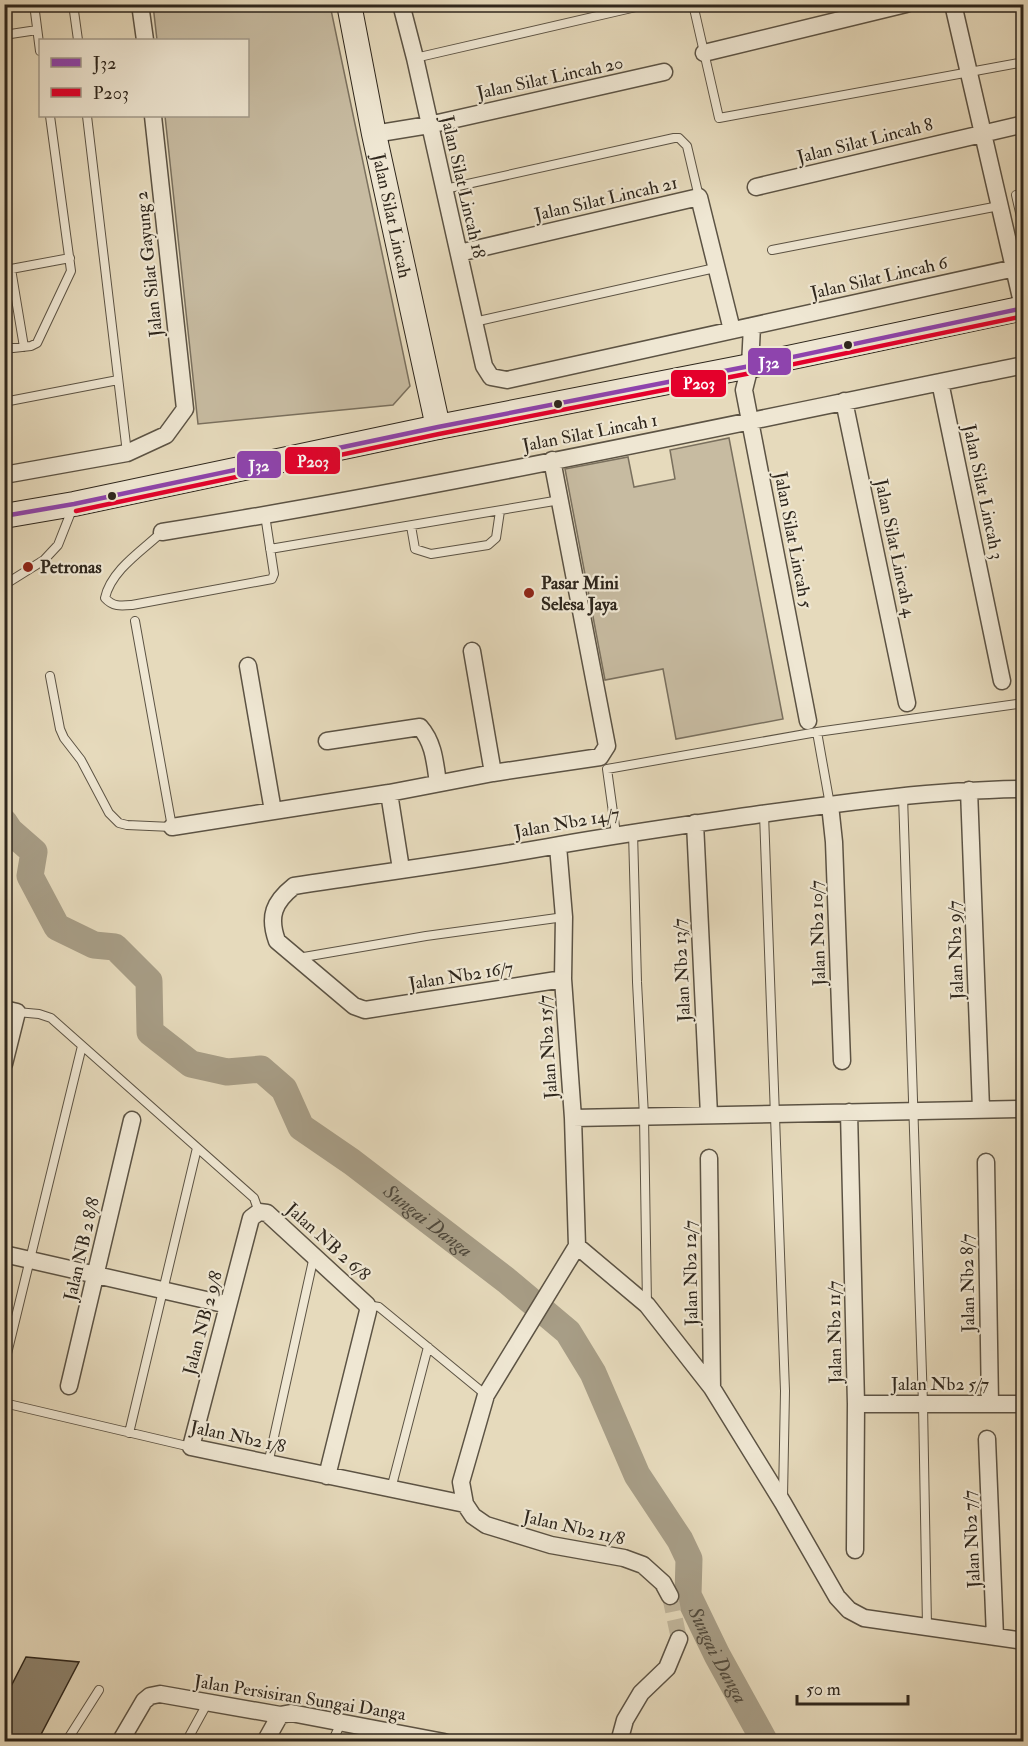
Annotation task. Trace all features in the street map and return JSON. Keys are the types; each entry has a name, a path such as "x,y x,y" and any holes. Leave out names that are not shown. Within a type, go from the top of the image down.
{"street":[{"path":"140,4 145,39"},
{"name":"Jalan Silat Lincah","path":"349,4 374,134 438,427"},
{"name":"Jalan Silat Lincah 18","path":"400,4 415,58 484,366 491,377"},
{"path":"704,53 906,4"},
{"path":"4,516 74,504 438,427 750,366 1023,309 1018,267 999,206 953,4"},
{"name":"Jalan Silat Lincah 20","path":"374,134 664,72"},
{"name":"Jalan Silat Gayung 2","path":"127,453 166,435 185,409 153,117"},
{"name":"Jalan Silat Lincah 8","path":"756,188 1023,124"},
{"name":"Jalan Silat Lincah 21","path":"459,253 699,197 732,330"},
{"name":"Jalan Silat Lincah 6","path":"491,377 507,380 1018,267"},
{"path":"750,366 752,326"},
{"name":"Jalan Silat Lincah 1","path":"162,532 265,515 552,460 1023,365"},
{"name":"Jalan Silat Lincah 5","path":"750,366 744,390 813,727"},
{"name":"Jalan Silat Lincah 3","path":"940,382 1002,681"},
{"name":"Jalan Silat Lincah 4","path":"844,401 907,703"},
{"path":"4,475 127,453"},
{"path":"172,827 600,757 607,746 552,460"},
{"path":"472,651 493,773"},
{"path":"248,666 273,810"},
{"path":"327,741 420,727 428,736 433,751 438,783"},
{"name":"Jalan Nb2 14/7","path":"365,1010 354,1006 277,941 272,926 275,906 294,886 694,823 903,796 969,790 1023,789"},
{"name":"Jalan Nb2 9/7","path":"969,790 981,1110"},
{"path":"389,793 401,869"},
{"name":"Jalan Nb2 10/7","path":"830,805 834,842 842,1061"},
{"name":"Jalan Nb2 13/7","path":"694,823 709,1115"},
{"name":"Jalan Nb2 15/7","path":"558,846 564,917 563,979 573,1118 577,1246"},
{"name":"Jalan Nb2 16/7","path":"365,1010 563,979"},
{"path":"4,1064 11,1011"},
{"path":"573,1118 1023,1109"},
{"name":"Jalan Nb2 11/7","path":"849,1112 856,1404 855,1550"},
{"name":"Jalan NB 2 8/8","path":"69,1386 132,1120"},
{"name":"Jalan Nb2 12/7","path":"709,1158 712,1388"},
{"name":"Jalan Nb2 8/7","path":"986,1162 990,1404"},
{"name":"Jalan NB 2 6/8","path":"259,1212 267,1213 367,1305"},
{"name":"Jalan NB 2 9/8","path":"190,1448 251,1218 259,1212"},
{"path":"465,1504 461,1482 486,1395 577,1246 647,1305 712,1388 783,1503 837,1597 849,1610 864,1617 1023,1641"},
{"path":"4,1254 228,1305"},
{"path":"327,1476 368,1311 367,1305"},
{"name":"Jalan Nb2 5/7","path":"856,1404 1023,1404"},
{"name":"Jalan Nb2 7/7","path":"987,1439 995,1637"},
{"name":"Jalan Nb2 1/8","path":"190,1448 465,1504"},
{"name":"Jalan Nb2 11/8","path":"465,1504 473,1516 486,1525 551,1545 624,1558 643,1565 663,1582 670,1596"},
{"path":"619,1742 626,1720 641,1693 667,1668 679,1639"},
{"name":"Jalan Persisiran Sungai Danga","path":"120,1742 144,1701 150,1696 159,1694 280,1715 291,1713 412,1739 444,1742"},
{"path":"265,1742 280,1715"}],"lane":[{"path":"34,4 39,40"},
{"path":"74,4 78,39"},
{"path":"415,58 649,4"},
{"path":"693,4 719,118 1023,62"},
{"path":"4,35 38,30"},
{"path":"4,349 37,343 71,271 50,117"},
{"path":"87,117 127,453"},
{"path":"445,189 679,138 687,146 699,197"},
{"path":"1023,193 1016,195 1023,230"},
{"path":"772,250 999,206"},
{"path":"24,347 8,268 70,258"},
{"path":"474,322 715,268"},
{"path":"4,402 118,380"},
{"path":"270,549 560,500"},
{"path":"4,585 44,560 58,545 74,504"},
{"path":"411,526 415,549 421,553 431,554 488,545 496,538 500,511"},
{"path":"162,532 120,571 107,588 105,598 111,604 132,605 272,579 274,574 265,515"},
{"path":"50,676 60,729 81,760 109,813 119,823 127,825 172,827 135,621"},
{"path":"616,834 607,769 813,727 1023,703"},
{"path":"813,727 830,805"},
{"path":"903,796 923,1404 927,1626"},
{"path":"764,814 773,1114 785,1391 783,1503"},
{"path":"633,832 637,982 644,1116 647,1305"},
{"path":"297,958 426,936 564,917"},
{"path":"11,1011 39,1014 51,1018 254,1198 259,1212"},
{"path":"4,1366 82,1046"},
{"path":"129,1433 197,1148"},
{"path":"268,1464 314,1255"},
{"path":"367,1305 380,1307 486,1395"},
{"path":"391,1489 428,1347"},
{"name":"Jalan Nb2 1/8","path":"4,1403 190,1448"},
{"path":"66,1742 99,1690"},
{"path":"186,1742 208,1702"},
{"path":"332,1742 341,1723"}],"shaded area":[{"path":"153,5 330,5 410,386 393,405 198,424 165,117 249,117 249,39 157,39"},
{"path":"729,438 783,719 676,739 663,669 605,680 565,469 628,457 634,487 675,479 670,450"}],"building":[{"path":"26,1657 79,1662 37,1742 29,1739 28,1742 4,1742 4,1735 8,1729 4,1727 4,1700"}],"waterway":[{"name":"Sungai Danga","path":"4,822 10,831 34,852 30,876 57,927 94,945 115,947 149,981 150,1032 191,1064 227,1072 261,1069 284,1089 301,1127 352,1162 506,1280 568,1332 593,1373 637,1475 680,1540 689,1559 688,1595 717,1655 765,1742"}],"tunnel":[{"path":"670,1596 679,1639"}],"transit line":[{"name":"J32","path":"4,516 74,504 438,427 750,366 1024,308"},
{"name":"P203","path":"76,511 439,434 751,373 1024,316"}],"place":[{"name":"Petronas","path":"28,567"},
{"name":"Pasar Mini Selesa Jaya","path":"529,593"}]}
